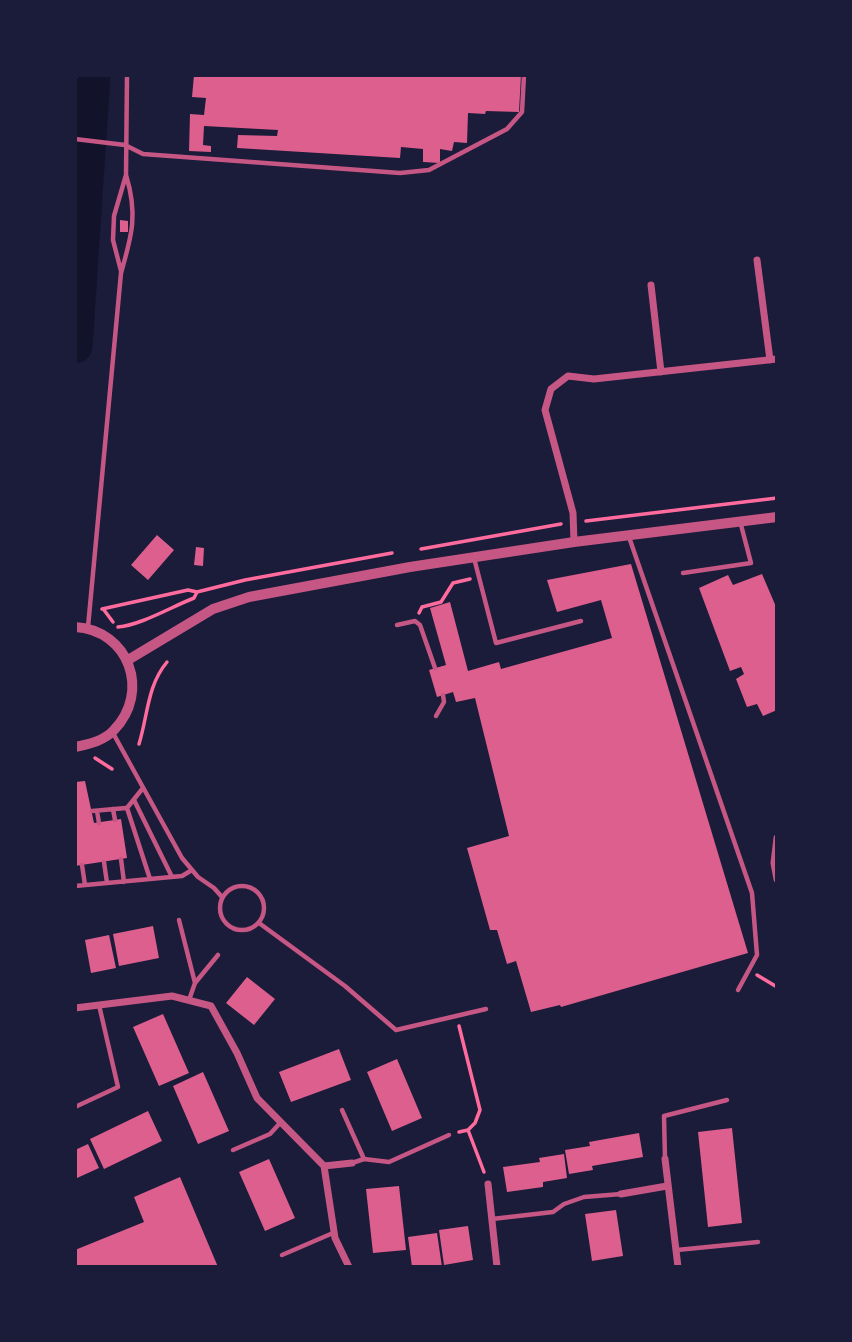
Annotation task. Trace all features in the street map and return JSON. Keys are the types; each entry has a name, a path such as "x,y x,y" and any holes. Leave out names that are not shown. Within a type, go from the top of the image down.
{"street":[{"path":"574,542 573,513 545,410 551,389 568,376 594,379 774,360 757,260"},
{"path":"651,285 660,372"},
{"path":"128,660 213,609 249,597 410,567 574,542 777,517"},
{"path":"75,627 88,627 117,646 128,660 132,681 132,699 125,717 113,732 95,743 75,747"},
{"path":"777,838 774,863 777,879"},
{"path":"75,1008 172,996 211,1006 237,1053 257,1098 324,1166 334,1233 349,1267"},
{"path":"665,1159 678,1267"},
{"path":"324,1166 352,1163"},
{"path":"488,1184 496,1267"},
{"path":"621,1195 667,1185"}],"lane":[{"path":"88,627 121,273 133,231 133,198 126,175 127,75"},
{"path":"77,140 125,145 143,154 400,173 429,170 507,130 522,111 524,75"},
{"path":"121,273 113,240 114,216 126,175"},
{"path":"683,573 751,563 740,521"},
{"path":"628,535 752,893 757,956 738,990"},
{"path":"474,558 495,643 581,621"},
{"path":"397,625 415,621 420,625 435,668"},
{"path":"436,716 443,702 443,695"},
{"path":"113,732 182,858 222,897"},
{"path":"99,823 95,811 127,808 144,788"},
{"path":"134,800 172,877"},
{"path":"127,808 150,879"},
{"path":"113,809 115,820"},
{"path":"121,859 124,882"},
{"path":"104,862 107,883"},
{"path":"82,865 85,885"},
{"path":"75,886 182,876 192,870"},
{"path":"243,886 253,889 261,896 264,911 259,923 243,931 231,927 223,919 220,909 222,897 231,889 243,886"},
{"path":"179,920 195,983"},
{"path":"259,923 345,986 396,1030 486,1009"},
{"path":"189,1000 195,983 218,955"},
{"path":"75,1107 118,1087 99,1005"},
{"path":"665,1159 664,1116 727,1100"},
{"path":"342,1110 364,1159"},
{"path":"233,1150 270,1134 280,1123"},
{"path":"352,1163 364,1159 389,1162 449,1135"},
{"path":"492,1219 553,1212 564,1204 584,1197 621,1195"},
{"path":"282,1255 334,1233"},
{"path":"677,1250 758,1242"}],"path":[{"path":"583,522 777,498"},
{"path":"533,528 560,524"},
{"path":"415,621 422,607 441,602 453,583 479,578"},
{"path":"197,592 194,598 133,626 118,627 104,610 188,590 197,592 222,586"},
{"path":"139,744 146,706 167,662"},
{"path":"86,759 96,758 112,769"},
{"path":"749,970 777,986"},
{"path":"449,1135 468,1130 475,1123 480,1110 457,1016"},
{"path":"468,1130 488,1184"}],"building":[{"path":"194,75 521,75 519,112 468,113 467,143 454,142 452,151 440,149 440,163 423,162 423,149 401,147 400,158 237,148 238,135 277,136 278,130 204,126 203,145 211,146 211,152 189,151 190,114 204,115 206,98 192,97"},
{"path":"120,220 128,221 128,232 120,232"},
{"path":"157,535 174,550 148,580 131,565"},
{"path":"196,547 204,548 203,566 194,565"},
{"path":"631,564 748,953 561,1007 560,1005 531,1012 516,961 507,964 497,930 490,930 467,848 509,836 475,698 456,702 453,692 437,697 429,670 446,665 430,608 450,602 468,671 499,662 501,669 612,638 601,600 557,612 547,580"},
{"path":"762,574 777,609 777,710 763,716 757,704 747,707 736,679 744,674 741,667 730,671 699,588 728,575 733,585"},
{"path":"85,781 94,823 121,819 127,858 75,866 75,782"},
{"path":"153,926 159,958 119,966 113,934"},
{"path":"109,935 116,968 91,973 85,940"},
{"path":"247,977 275,999 254,1025 226,1003"},
{"path":"163,1014 189,1073 159,1086 133,1027"},
{"path":"339,1049 351,1080 291,1102 279,1072"},
{"path":"397,1059 422,1118 392,1131 367,1072"},
{"path":"203,1072 229,1131 198,1144 173,1086"},
{"path":"148,1111 162,1141 104,1169 90,1139"},
{"path":"732,1128 742,1223 708,1227 698,1132"},
{"path":"639,1133 643,1157 592,1166 593,1170 569,1174 565,1150 590,1146 589,1142"},
{"path":"88,1144 99,1168 77,1178 75,1150"},
{"path":"564,1154 567,1178 543,1182 543,1187 507,1192 503,1167 540,1162 539,1158"},
{"path":"269,1159 295,1218 265,1231 239,1172"},
{"path":"180,1177 218,1267 75,1267 75,1250 144,1222 134,1197"},
{"path":"399,1186 406,1250 373,1253 366,1189"},
{"path":"616,1210 623,1256 592,1261 585,1214"},
{"path":"468,1226 473,1260 444,1265 439,1230"},
{"path":"437,1233 442,1267 412,1267 408,1237"}],"waterway":[{"path":"75,346 93,75"}]}
